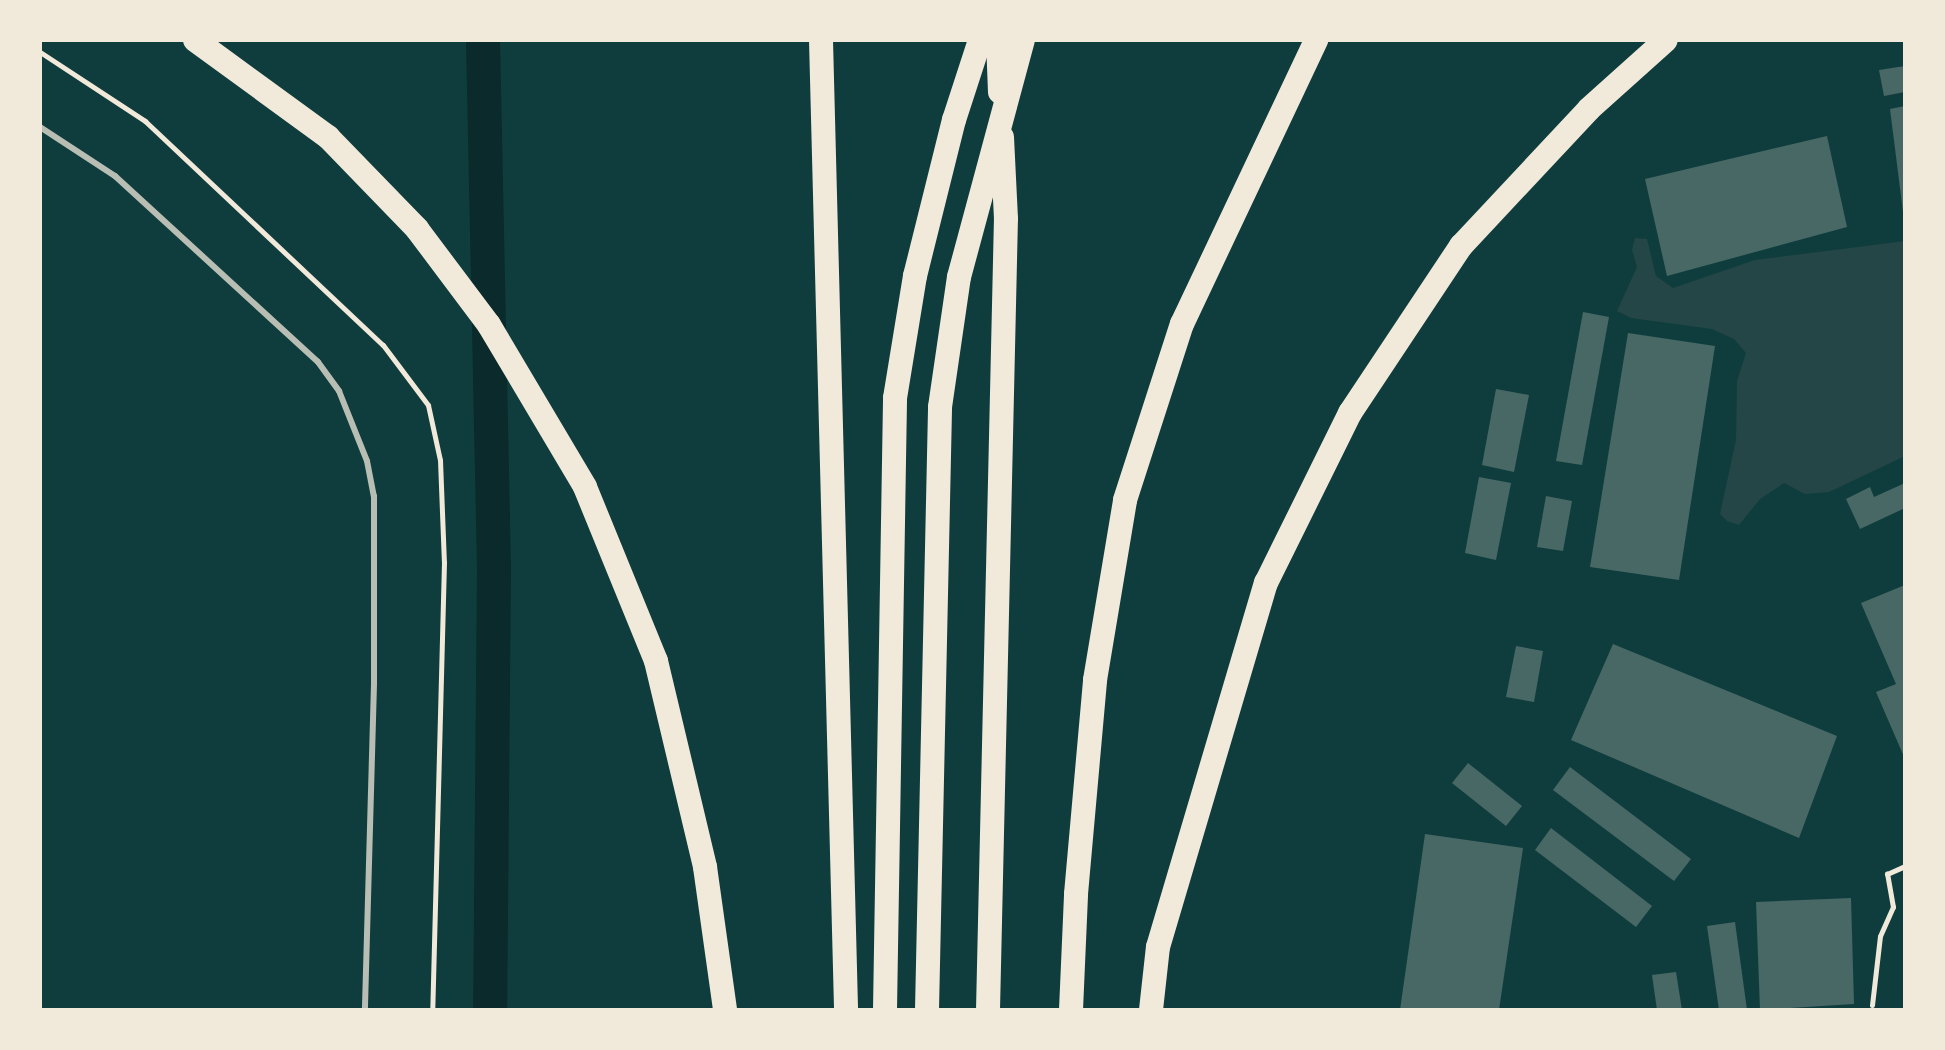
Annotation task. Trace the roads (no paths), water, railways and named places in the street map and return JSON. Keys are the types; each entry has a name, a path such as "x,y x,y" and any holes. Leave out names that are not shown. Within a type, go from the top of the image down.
{"highway":[{"path":"195,40 328,137 417,229 489,325 585,487 656,661 705,867 725,1010"},
{"path":"821,40 846,1010"},
{"path":"885,1010 895,398 915,276 954,120 980,40"},
{"path":"988,1010 1006,219 998,40"},
{"path":"927,1010 940,407 959,277 1023,40"},
{"path":"1071,1010 1095,680 1125,500 1182,324 1316,40"},
{"path":"1151,1010 1158,947 1266,583 1350,413 1461,246 1589,109 1666,40"}],"lane":[{"path":"40,127 115,176 318,362 339,391 367,461 374,496 374,684 365,1010"}],"waterway":[{"path":"483,40 494,568 490,1010"}]}
